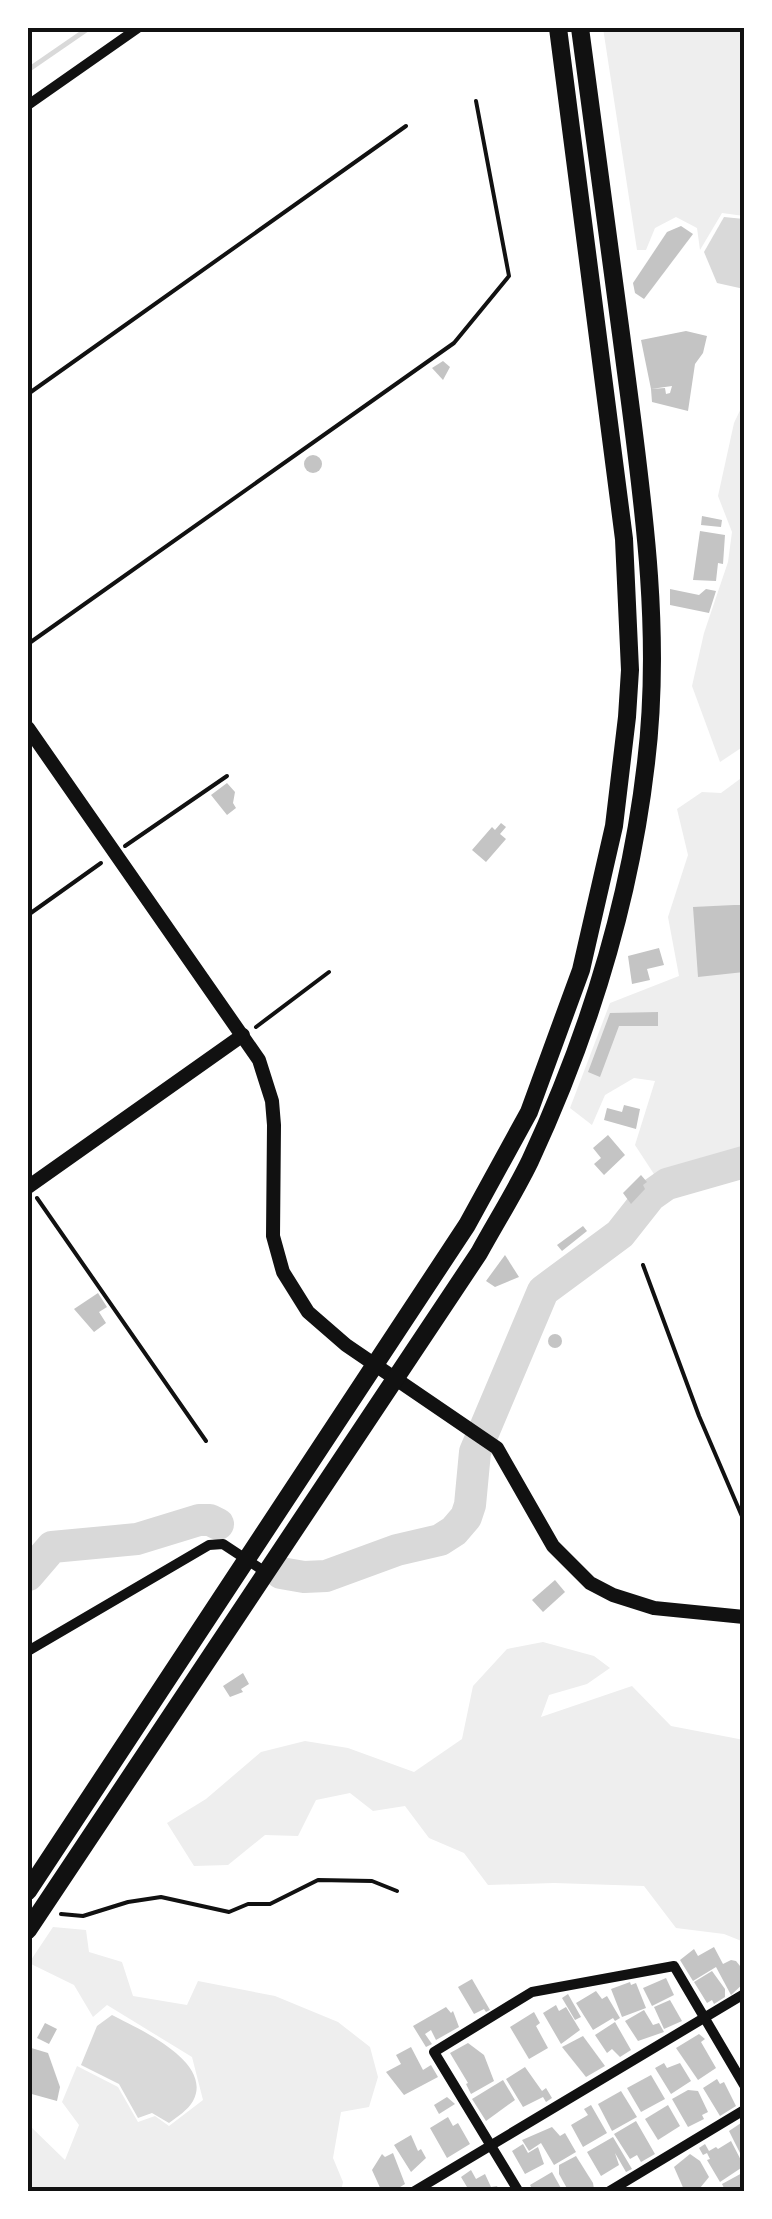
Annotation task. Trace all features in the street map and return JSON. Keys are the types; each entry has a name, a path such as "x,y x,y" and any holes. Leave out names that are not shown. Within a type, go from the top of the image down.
{"highway":[{"path":"28,1890 468,1224 530,1112 592,931 621,776 630,670 624,539 558,28"},
{"path":"28,1930 479,1253 528,1164 559,1095 602,980 634,841 646,762 652,631 644,507 580,28"}],"street":[{"path":"28,105 138,28"},
{"path":"28,728 259,1060 272,1101 271,1216 283,1272 299,1300 320,1325 497,1448 553,1546 590,1583 624,1600 654,1608 744,1617"},
{"path":"28,1186 243,1035"},
{"path":"28,1651 209,1544 223,1544 267,1572"},
{"path":"518,2192 434,2052 532,1992 674,1966 744,2085"},
{"path":"413,2192 744,1994"},
{"path":"608,2192 744,2110"}],"path":[{"path":"28,644 454,343 509,276 476,102"},
{"path":"28,394 406,126"},
{"path":"28,915 226,776"},
{"path":"243,1035 328,972"},
{"path":"28,1186 206,1441"},
{"path":"643,1265 699,1416 744,1521"},
{"path":"44,1906 66,1916 83,1916 128,1902 162,1898 229,1912 248,1904 270,1904 318,1880 372,1881 398,1891"}],"shaded area":[{"path":"603,28 744,28 744,216 722,213 700,250 697,228 676,217 655,228 646,250 637,250"},
{"path":"724,217 744,219 744,289 717,283 704,252"},
{"path":"744,402 744,746 720,762 692,686 704,633 728,562 732,532 718,496 734,423"},
{"path":"744,776 744,1165 667,1194 635,1145 655,1081 634,1078 605,1095 592,1125 570,1108 610,1003 679,976 668,917 688,855 677,809 702,792 721,793"},
{"path":"543,1642 594,1656 610,1668 587,1684 549,1695 541,1717 632,1686 671,1726 744,1740 744,1942 724,1934 676,1928 644,1886 488,1885 464,1853 429,1838 405,1806 373,1811 350,1793 316,1800 298,1836 265,1835 228,1865 194,1866 167,1823 206,1799 261,1752 305,1741 348,1748 414,1772 462,1739 473,1686 507,1649"},
{"path":"53,1927 86,1930 89,1952 122,1962 133,1996 187,2005 198,1981 275,1996 338,2022 370,2047 378,2077 369,2107 341,2112 333,2158 343,2182 341,2191 28,2191 28,2124 65,2160 79,2125 62,2102 77,2066 118,2087 138,2122 155,2116 169,2126 203,2100 192,2057 107,2005 93,2017 74,1985 29,1963"},
{"path":"112,2015 170,2049 193,2073 197,2087 193,2101 169,2123 152,2113 138,2118 119,2084 81,2065 97,2026"}],"building":[{"path":"681,226 693,234 644,299 635,293 633,283 667,232"},
{"path":"686,331 707,336 703,353 695,364 688,411 652,402 641,340"},
{"path":"443,361 450,367 443,380 432,368"},
{"path":"313,455 322,464 313,473 304,464"},
{"path":"702,516 722,520 721,527 701,525"},
{"path":"700,531 725,535 723,564 718,563 716,581 693,580"},
{"path":"670,589 699,595 706,589 716,591 709,613 670,605"},
{"path":"227,783 235,792 236,808 227,815 211,795"},
{"path":"501,823 506,827 500,834 506,839 486,862 472,850 492,827 495,830"},
{"path":"742,905 744,972 698,977 693,907"},
{"path":"659,948 664,965 647,969 650,980 632,984 628,956"},
{"path":"658,1012 658,1026 619,1026 600,1077 588,1072 610,1013"},
{"path":"624,1105 640,1109 636,1129 604,1120 607,1108 622,1112"},
{"path":"608,1135 625,1155 604,1175 594,1164 601,1158 593,1148"},
{"path":"641,1175 647,1182 643,1185 645,1189 631,1204 623,1193"},
{"path":"583,1226 587,1231 562,1251 557,1245"},
{"path":"505,1255 519,1277 495,1287 486,1281"},
{"path":"98,1293 107,1307 99,1312 106,1323 94,1332 74,1309"},
{"path":"555,1334 562,1341 555,1348 548,1341"},
{"path":"555,1580 565,1592 543,1612 532,1600"},
{"path":"243,1673 249,1684 241,1689 243,1692 230,1697 223,1686"},
{"path":"714,1947 723,1964 736,1961 744,1971 744,1983 731,1995 716,1967 693,1981 680,1960 694,1949 698,1956"},
{"path":"712,1971 725,1989 725,1997 714,2004 712,2000 707,2003 694,1982"},
{"path":"666,1978 674,1995 652,2006 643,1988"},
{"path":"472,1979 490,2010 486,2012 484,2009 474,2014 458,1987"},
{"path":"636,1983 646,2008 622,2017 611,1989"},
{"path":"596,1991 602,1999 607,1996 620,2018 593,2030 576,2003"},
{"path":"568,1994 581,2017 575,2020 562,1998"},
{"path":"670,2000 682,2021 664,2029 654,2007"},
{"path":"556,2005 559,2011 566,2007 580,2030 561,2044 543,2013"},
{"path":"446,2007 453,2011 459,2027 436,2040 431,2030 425,2034 432,2044 426,2047 413,2026"},
{"path":"644,2010 653,2025 659,2023 664,2032 638,2041 625,2021"},
{"path":"534,2012 540,2023 536,2026 548,2048 529,2059 510,2027"},
{"path":"615,2022 631,2050 620,2057 612,2049 607,2053 595,2035"},
{"path":"45,2023 57,2029 49,2044 37,2038"},
{"path":"699,2034 705,2039 701,2042 716,2068 698,2080 676,2048"},
{"path":"583,2036 605,2066 586,2077 562,2047"},
{"path":"468,2043 484,2055 494,2081 471,2094 450,2053"},
{"path":"28,2047 48,2053 60,2087 57,2101 28,2093"},
{"path":"411,2047 423,2070 431,2065 438,2077 404,2095 386,2072 401,2064 396,2055"},
{"path":"664,2063 667,2068 680,2063 691,2081 671,2094 655,2068"},
{"path":"525,2067 552,2098 546,2102 543,2097 523,2107 506,2079"},
{"path":"651,2075 665,2099 641,2112 627,2088"},
{"path":"717,2079 720,2084 724,2082 736,2106 720,2116 703,2088"},
{"path":"503,2080 515,2100 486,2121 472,2099"},
{"path":"688,2090 698,2091 708,2112 702,2115 704,2119 688,2127 672,2099"},
{"path":"621,2091 637,2117 612,2131 598,2104"},
{"path":"447,2097 455,2104 439,2114 434,2105"},
{"path":"591,2105 607,2133 583,2147 571,2125 588,2115 584,2109"},
{"path":"668,2105 680,2126 658,2140 645,2119"},
{"path":"448,2117 453,2126 458,2123 470,2144 447,2158 430,2128"},
{"path":"636,2121 655,2154 641,2162 637,2155 630,2159 614,2134"},
{"path":"744,2121 744,2161 729,2131"},
{"path":"552,2127 560,2136 565,2133 576,2152 554,2165 541,2143 529,2151 522,2140"},
{"path":"411,2135 426,2158 411,2172 394,2145"},
{"path":"613,2137 632,2169 626,2172 615,2153 619,2165 601,2176 587,2152"},
{"path":"731,2141 744,2166 720,2182 707,2153 703,2155 699,2148 705,2144 709,2151"},
{"path":"523,2144 528,2153 538,2147 544,2164 525,2174 512,2151"},
{"path":"393,2153 405,2184 392,2192 382,2192 372,2170 382,2154 385,2157"},
{"path":"690,2154 700,2161 709,2177 700,2188 685,2192 674,2167"},
{"path":"576,2156 593,2183 594,2189 589,2192 569,2192 559,2174 559,2165"},
{"path":"471,2170 476,2179 485,2174 491,2187 497,2186 500,2192 470,2192 461,2177"},
{"path":"552,2172 562,2190 534,2192 530,2185"},
{"path":"744,2172 744,2192 726,2192 722,2184"}],"waterway":[{"path":"28,70 89,28"},
{"path":"281,1573 326,1576 397,1550 440,1540 454,1531 470,1505 475,1452 543,1291 620,1234 650,1196 667,1184 744,1162"},
{"path":"28,1575 52,1547 137,1539 199,1520 218,1524"}]}
